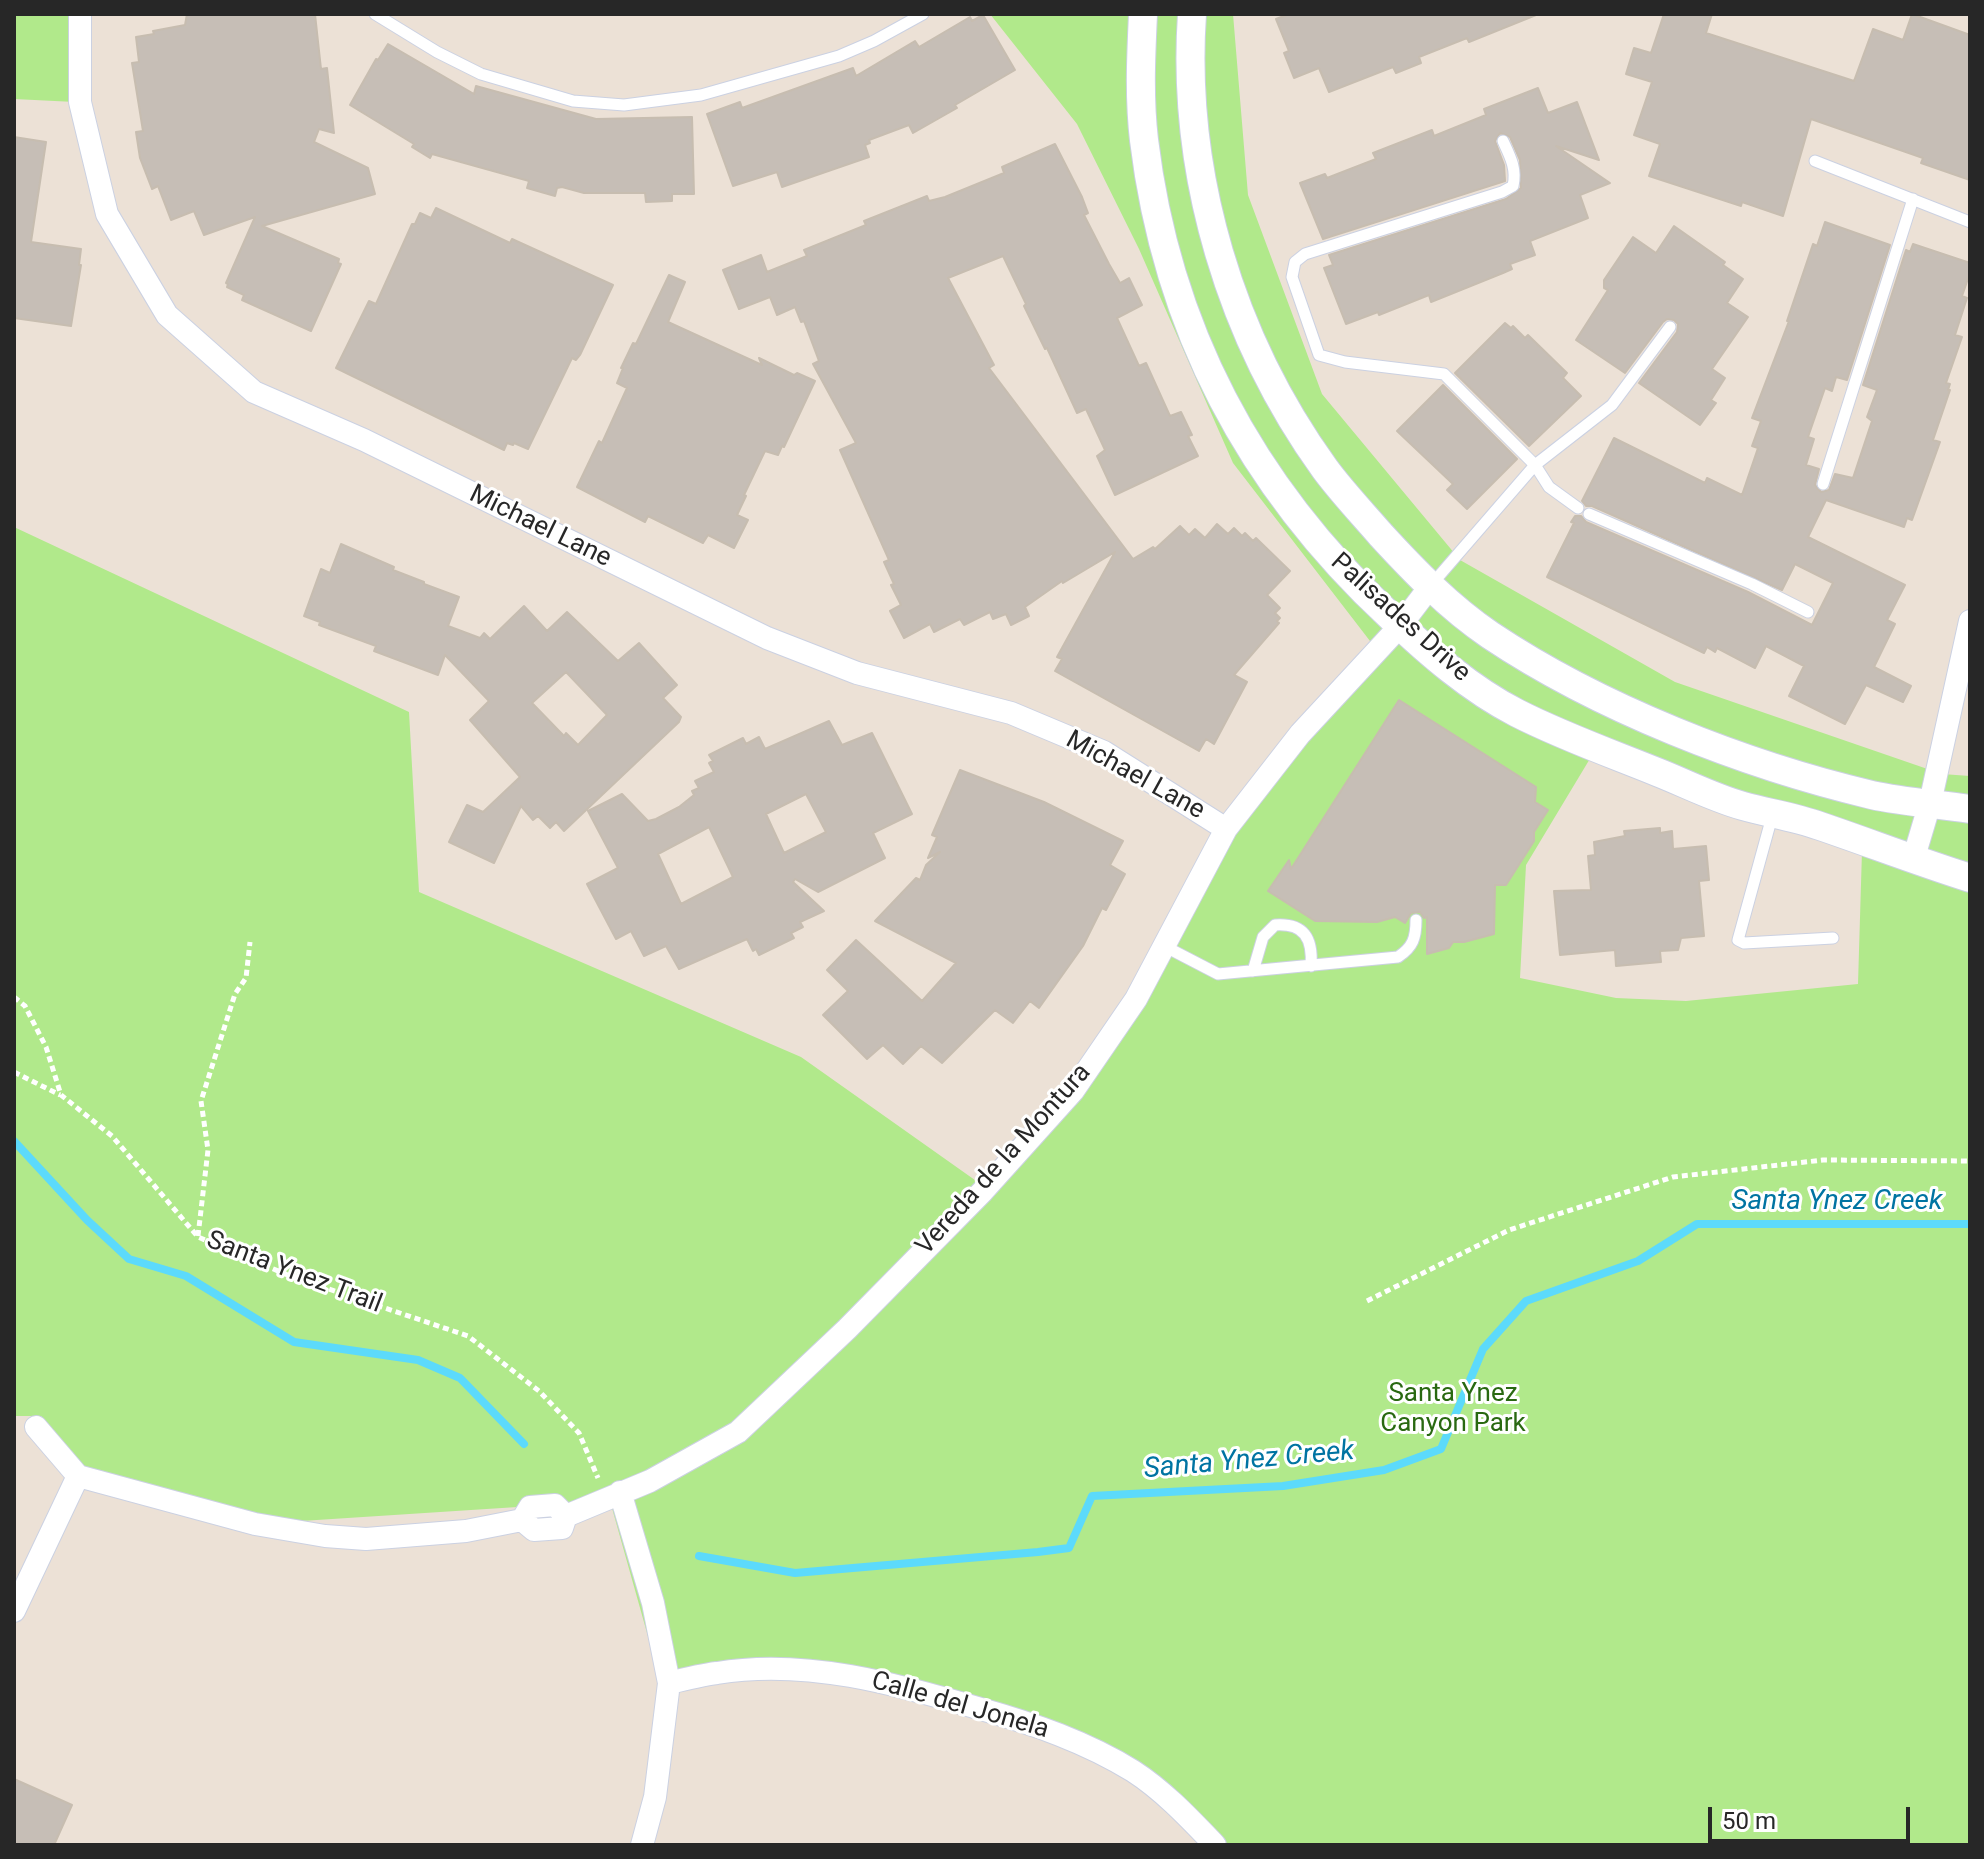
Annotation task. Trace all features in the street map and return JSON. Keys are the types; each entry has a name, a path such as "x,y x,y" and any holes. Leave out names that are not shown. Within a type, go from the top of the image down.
{"street":[{"name":"Michael Lane","path":"80,14 80,102 107,214 167,315 254,392 364,440 767,638 857,673 1011,713 1104,752 1226,829"},
{"name":"Palisades Drive","path":"1143,14 1140,69 1144,138 1154,204 1170,270 1213,384 1242,436 1309,532 1346,576 1450,669 1515,712 1740,806 1818,825 1970,878"},
{"name":"Palisades Drive","path":"1192,14 1193,128 1211,228 1237,307 1293,420 1326,469 1429,588 1489,634 1549,671 1608,701 1719,748 1779,769 1874,795 1970,809"},
{"name":"Vereda de la Montura","path":"78,1476 255,1524 325,1536 407,1538 522,1520 534,1530 562,1528 566,1516 650,1481 738,1432 847,1329 983,1191 1073,1091 1136,999 1226,829 1300,734 1400,626 1429,588"},
{"path":"1913,860 1930,803 1970,621"},
{"path":"14,1611 78,1476 36,1427"},
{"path":"620,1492 653,1603 669,1683 655,1797 642,1845"},
{"name":"Calle del Jonela","path":"669,1683 719,1672 775,1669 852,1676 939,1696 1042,1727 1135,1772 1180,1809 1215,1845"}],"lane":[{"path":"375,14 437,52 481,74 573,101 624,105 701,95 839,56 923,14"},
{"path":"1503,141 1513,163 1513,186 1305,254 1295,262 1292,277 1319,355 1345,362 1444,374 1535,465 1549,487 1584,511 1752,584 1808,612"},
{"path":"1815,161 1970,222"},
{"path":"1823,484 1913,199"},
{"path":"1429,588 1535,465 1612,405 1670,327"},
{"path":"1773,813 1738,940 1744,943 1833,938"},
{"path":"1164,946 1218,974 1311,966 1398,957 1409,950 1416,937 1416,920"},
{"path":"1253,971 1263,937 1275,925 1290,924 1305,934 1312,950 1311,966"}],"path":[{"path":"198,1237 208,1150 201,1101 235,994 246,978 250,942"},
{"path":"14,997 25,1006 46,1047 61,1095"},
{"name":"Santa Ynez Trail","path":"14,1072 61,1095 112,1136 198,1237 290,1276 468,1336 539,1391 579,1433 591,1461"},
{"path":"1367,1301 1509,1230 1673,1177 1823,1160 1970,1161"}],"green space":[{"path":"14,14 71,14 75,102 14,99"},
{"name":"Santa Ynez Canyon Park","path":"990,14 1233,14 1248,195 1322,394 1460,560 1675,682 1942,774 1970,776 1970,1845 1206,1845 1132,1779 1038,1735 850,1683 775,1675 663,1690 610,1501 255,1524 80,1468 41,1416 14,1416 14,527 409,712 419,892 801,1057 989,1190 1079,1094 1235,834 1307,738 1380,654 1233,463 1139,249 1077,124","holes":["1594,752 1862,851 1858,984 1686,1001 1616,998 1520,978 1526,865"]}],"building":[{"path":"187,14 315,14 321,69 327,68 334,133 319,129 314,142 368,168 375,194 262,226 339,259 338,263 341,264 311,331 242,300 244,295 227,287 226,283 255,217 204,235 194,211 171,220 158,186 152,189 140,158 136,132 143,131 132,63 139,62 136,37 185,25"},
{"path":"1289,14 1536,15 1469,42 1467,38 1419,57 1421,63 1396,73 1393,67 1329,92 1319,68 1294,78 1284,53 1289,51 1276,19"},
{"path":"1664,14 1712,14 1706,33 1854,81 1873,29 1903,40 1912,14 1970,35 1970,180 1921,163 1923,158 1811,119 1783,216 1742,202 1741,206 1649,176 1660,144 1634,135 1652,82 1626,74 1634,48 1651,53"},
{"path":"983,15 1015,70 913,133 909,125 869,140 870,143 865,145 869,157 782,187 777,172 733,186 707,114 740,102 742,108 853,68 856,76 915,41 919,47 970,17 972,21"},
{"path":"388,44 474,94 476,86 596,119 692,117 694,194 672,194 672,201 646,202 645,193 584,193 562,187 557,188 555,196 527,188 529,181 432,154 430,158 412,147 414,144 350,105"},
{"path":"1538,88 1548,113 1577,102 1599,160 1556,146 1610,183 1580,195 1588,218 1530,241 1535,255 1510,264 1512,269 1503,273 1431,302 1429,295 1346,324 1324,268 1333,265 1329,255 1506,199 1521,188 1520,160 1510,137 1500,133 1495,141 1504,165 1505,181 1323,239 1300,183 1325,174 1327,178 1376,159 1373,153 1432,130 1434,136 1486,115 1484,109"},
{"path":"14,137 46,142 31,242 81,249 71,326 14,318"},
{"path":"1055,144 1082,197 1088,213 1084,215 1109,264 1120,283 1129,278 1142,305 1117,318 1139,366 1146,363 1170,416 1181,412 1198,456 1115,495 1097,456 1105,450 1086,409 1077,413 1003,256 948,278 994,365 989,368 1133,559 1153,547 1155,549 1180,526 1189,535 1195,529 1205,538 1217,524 1228,534 1234,528 1253,541 1256,538 1290,571 1267,595 1280,608 1275,613 1280,618 1279,623 1234,675 1247,682 1214,744 1206,739 1199,751 1055,671 1062,659 1057,657 1115,552 1062,581 1025,607 1029,616 1011,625 1006,614 993,619 990,612 964,625 960,619 934,632 930,624 904,638 890,611 901,605 884,562 889,560 840,450 856,443 813,364 819,361 804,321 801,322 795,307 777,315 770,297 739,309 723,270 761,255 767,272 807,256 804,250 866,225 864,221 927,196 929,201 945,197 1004,173 1002,167"},
{"path":"436,208 510,243 512,239 613,285 580,355 576,360 572,358 528,449 507,443 504,450 336,368 369,301 376,304 412,224 415,224 420,213 431,218"},
{"path":"1825,222 1890,245 1847,380 1836,377 1832,391 1825,388 1808,437 1814,439 1806,465 1819,469 1815,485 1821,492 1829,490 1835,474 1853,478 1872,421 1867,417 1877,390 1863,385 1906,250 1910,252 1913,244 1970,263 1962,296 1967,298 1955,335 1962,337 1946,383 1950,384 1950,390 1933,440 1940,442 1912,520 1907,518 1904,527 1826,500 1808,537 1905,585 1887,620 1895,624 1874,667 1911,686 1903,702 1866,685 1845,724 1789,696 1804,666 1766,646 1755,668 1717,648 1715,652 1707,647 1704,653 1547,577 1574,523 1571,522 1575,516 1581,516 1586,522 1748,592 1812,625 1833,583 1795,564 1782,590 1586,506 1582,501 1614,438 1705,483 1707,478 1742,495 1758,448 1752,446 1761,421 1752,418 1789,321 1813,244 1817,246"},
{"path":"1674,226 1725,262 1723,265 1743,279 1727,303 1748,317 1712,369 1725,378 1711,400 1716,403 1700,425 1639,383 1677,332 1678,324 1674,320 1663,322 1625,373 1576,340 1608,290 1604,288 1604,280 1633,237 1656,253"},
{"path":"669,275 685,282 668,322 762,365 759,358 794,375 797,373 815,381 784,447 778,455 765,451 737,515 748,520 734,548 708,535 703,543 648,516 645,522 577,487 599,441 602,443 627,388 617,383 621,368"},
{"path":"1505,323 1525,338 1528,335 1567,373 1563,378 1581,396 1529,446 1455,373"},
{"path":"1443,385 1517,459 1467,509 1447,490 1453,484 1397,431"},
{"path":"341,544 424,584 459,597 448,626 480,638 484,633 490,639 524,606 547,631 567,612 618,661 639,643 677,685 663,698 681,717 679,722 564,831 556,822 550,828 538,816 533,820 521,806 494,863 449,842 467,805 483,812 520,777 470,720 489,701 445,655 438,675 374,651 376,646 319,625 320,622 304,616 321,569 330,573","holes":["566,672 607,715 578,745 566,733 564,736 532,703"]},
{"path":"1399,700 1536,787 1535,802 1548,810 1534,832 1534,841 1506,885 1495,885 1494,934 1453,942 1449,948 1427,954 1427,917 1424,918 1420,912 1411,913 1405,923 1395,917 1377,922 1315,921 1268,891 1289,860 1291,869"},
{"path":"829,721 842,745 872,733 912,814 873,833 885,858 818,892 795,879 793,882 824,911 800,922 803,927 791,933 794,938 759,955 747,939 679,969 666,946 644,956 631,931 616,939 587,884 618,868 588,811 622,794 648,821 656,819 694,795 692,791 699,788 695,781 714,772 709,755 743,738 746,744 759,737 765,749","holes":["806,794 826,832 784,853 766,814","709,827 733,877 681,904 658,854"]},
{"path":"960,770 1044,802 1123,841 1110,865 1125,874 1106,910 1102,908 1083,946 1039,1008 1030,1001 1013,1023 995,1010 942,1063 921,1046 903,1064 883,1045 867,1059 823,1015 848,991 827,970 856,940 922,1001 956,963 875,921 916,878 920,880 926,865 940,852 928,858 937,837 932,835"},
{"path":"1660,828 1660,833 1672,831 1673,849 1706,846 1709,880 1699,881 1704,936 1681,938 1678,950 1660,951 1661,962 1616,966 1615,950 1560,955 1554,891 1591,890 1588,856 1595,855 1594,842 1625,836 1624,831"},
{"path":"14,1779 72,1805 54,1845 14,1845"}],"waterway":[{"name":"Santa Ynez Creek","path":"14,1141 87,1220 129,1259 186,1276 294,1342 418,1360 460,1378 524,1444"},
{"name":"Santa Ynez Creek","path":"699,1556 795,1573 1038,1552 1069,1548 1092,1496 1283,1486 1384,1470 1441,1449 1483,1349 1526,1301 1638,1261 1697,1224 1970,1224"}]}
